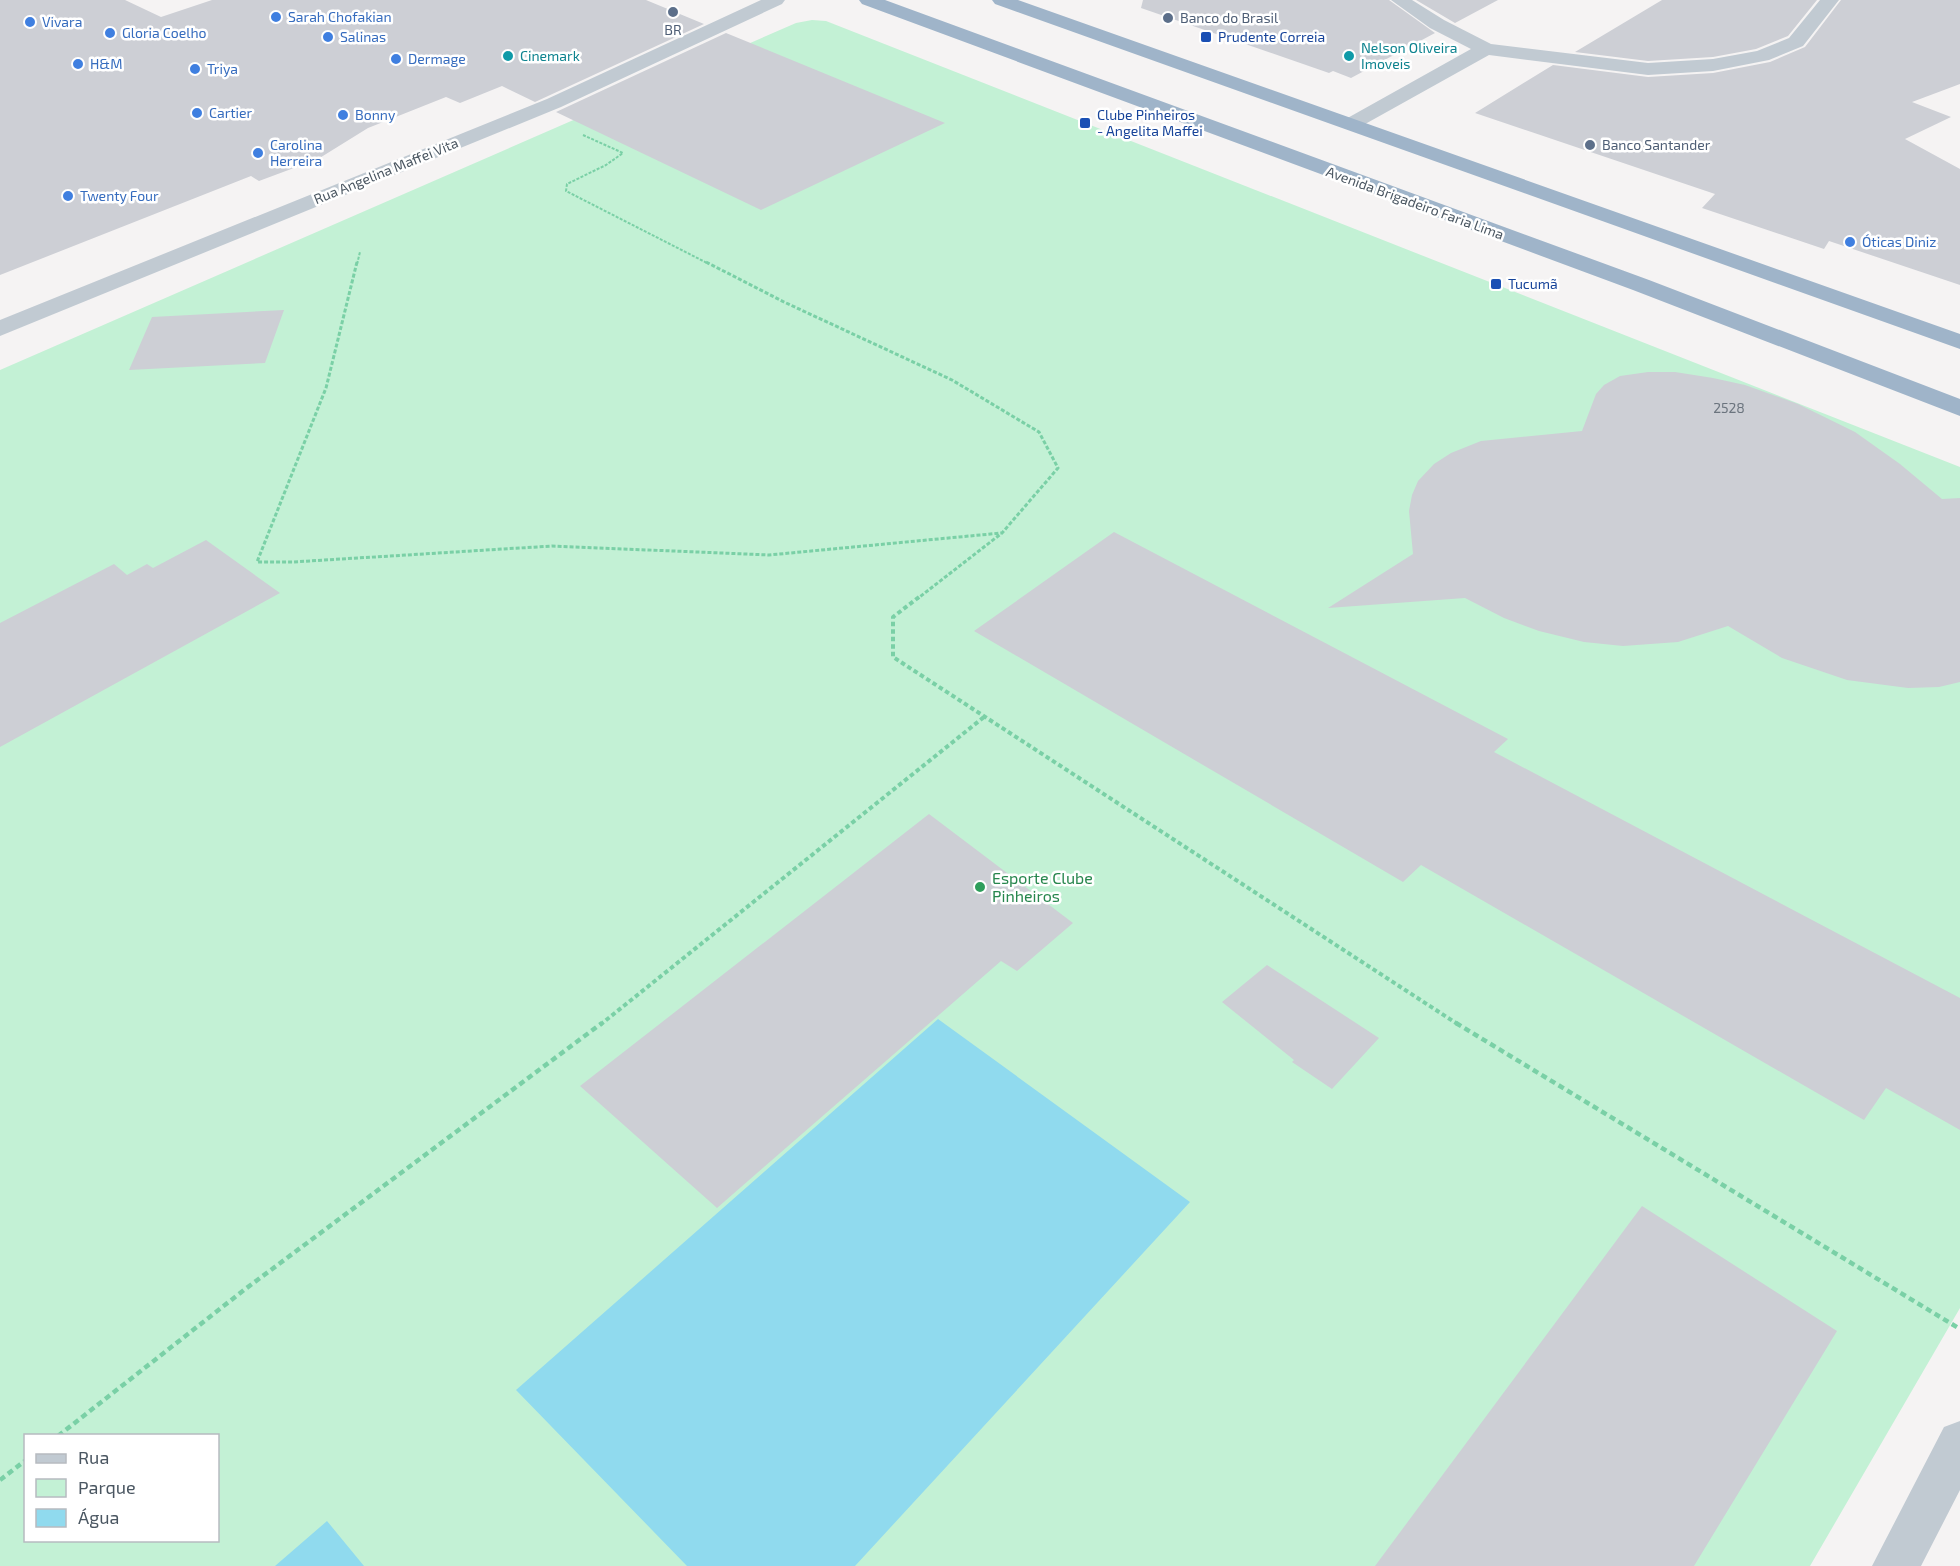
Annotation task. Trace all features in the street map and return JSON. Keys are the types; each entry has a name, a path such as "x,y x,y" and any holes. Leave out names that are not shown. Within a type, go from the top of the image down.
{"highway":[{"name":"Avenida Brigadeiro Faria Lima","path":"868,0 1641,285 1960,408"},
{"path":"1001,0 1960,342"},
{"path":"1641,285 1703,292 1960,390"}],"street":[{"name":"Rua Angelina Maffei Vita","path":"0,329 532,112 772,2 794,0"},
{"path":"1400,0 1437,24 1486,49 1648,69 1713,65 1762,56 1796,42 1830,0"},
{"path":"1351,124 1486,49"},
{"path":"1896,1566 1960,1443"}],"path":[{"path":"532,112 623,153 606,165 567,184 566,191 784,302 952,380 1039,432 1058,468 1002,533 893,617 893,657 1425,1004 1960,1329"},
{"path":"360,252 326,388 257,562 293,562 552,546 770,555 1002,533"},
{"path":"60,1434 244,1290 566,1052 984,717"},
{"path":"0,1480 24,1462"}],"green space":[{"name":"Esporte Clube Pinheiros","path":"812,20 826,21 1960,467 1960,1308 1810,1566 0,1566 0,370 796,23"}],"water":[{"path":"938,1019 1190,1202 855,1566 687,1566 516,1390"},
{"path":"327,1521 364,1566 275,1566"}],"building":[{"path":"0,0 125,0 161,17 212,0 646,0 704,24 535,102 502,86 460,103 446,97 368,128 318,159 259,181 251,176 0,275"},
{"path":"1143,0 1389,0 1435,33 1351,78 1333,71 1329,73 1141,8"},
{"path":"1416,0 1498,0 1455,23"},
{"path":"1662,0 1817,0 1788,36 1756,49 1713,57 1648,61 1575,52"},
{"path":"1841,0 1960,0 1960,84 1912,102 1951,117 1905,139 1960,169 1960,285 1829,241 1824,249 1702,208 1715,194 1475,113 1553,65 1648,77 1713,73 1770,62 1805,47"},
{"path":"726,33 945,123 761,210 556,112"},
{"path":"284,310 265,363 129,370 152,317"},
{"path":"1648,372 1675,372 1713,378 1745,385 1798,404 1855,432 1900,464 1942,499 1960,498 1960,682 1939,687 1908,688 1847,680 1782,658 1728,626 1678,642 1623,646 1584,642 1539,631 1504,618 1465,598 1328,608 1413,554 1409,511 1412,495 1418,481 1434,464 1451,453 1481,441 1582,431 1596,394 1604,385 1620,376"},
{"path":"1114,532 1508,739 1494,752 1960,998 1960,1130 1886,1088 1864,1120 1421,865 1403,882 974,631"},
{"path":"206,540 280,593 0,747 0,623 114,564 127,575 147,564 153,568"},
{"path":"929,814 1073,923 1017,971 1001,961 717,1208 580,1086"},
{"path":"1267,965 1379,1038 1332,1089 1292,1062 1294,1060 1222,1002"},
{"path":"1642,1206 1837,1331 1694,1566 1375,1566"}],"place":[{"name":"BR","path":"673,12"},
{"name":"Sarah Chofakian","path":"276,17"},
{"name":"Banco do Brasil","path":"1168,18"},
{"name":"Vivara","path":"30,22"},
{"name":"Gloria Coelho","path":"110,33"},
{"name":"Salinas","path":"328,37"},
{"name":"Prudente Correia","path":"1206,37"},
{"name":"Cinemark","path":"508,56"},
{"name":"Nelson Oliveira Imoveis","path":"1349,56"},
{"name":"Dermage","path":"396,59"},
{"name":"H&M","path":"78,64"},
{"name":"Triya","path":"195,69"},
{"name":"Cartier","path":"197,113"},
{"name":"Bonny","path":"343,115"},
{"name":"Clube Pinheiros - Angelita Maffei","path":"1085,123"},
{"name":"Banco Santander","path":"1590,145"},
{"name":"Carolina Herreira","path":"258,153"},
{"name":"Twenty Four","path":"68,196"},
{"name":"Óticas Diniz","path":"1850,242"},
{"name":"Tucumã","path":"1496,284"},
{"name":"Esporte Clube Pinheiros","path":"980,887"}]}
